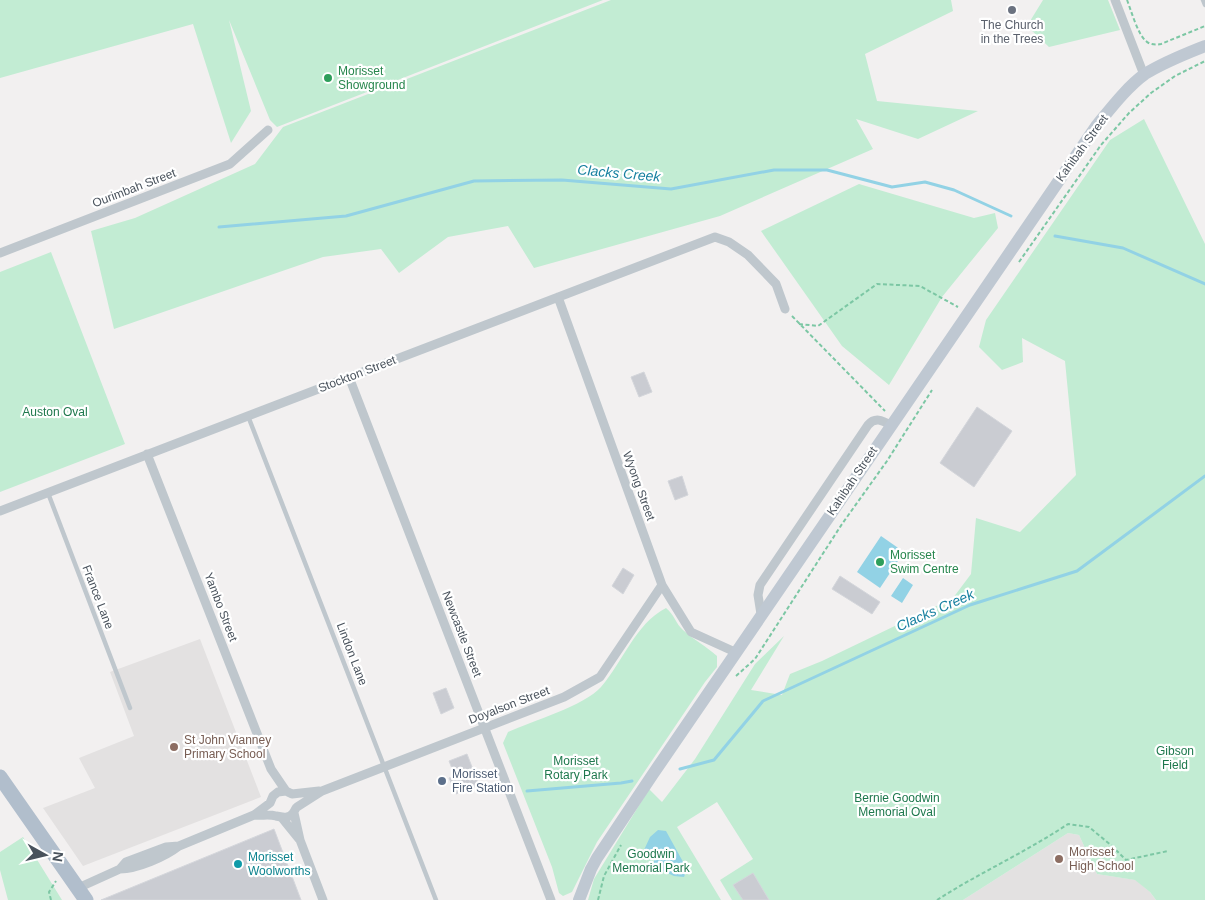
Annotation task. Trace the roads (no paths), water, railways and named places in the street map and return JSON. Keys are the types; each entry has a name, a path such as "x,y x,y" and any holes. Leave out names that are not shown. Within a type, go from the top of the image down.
{"main road":[{"path":"0,777 82,894"}],"street":[{"path":"1115,0 1144,75 1164,63 1205,46"},
{"name":"Kahibah Street","path":"579,900 597,858 892,422 1097,125 1118,100 1144,75"},
{"name":"Ourimbah Street","path":"0,253 230,164 268,130"},
{"name":"Stockton Street","path":"0,511 715,237 729,242 748,255 765,272 776,284 785,309"},
{"name":"Wyong Street","path":"558,297 662,585 691,632 735,652"},
{"name":"Newcastle Street","path":"349,377 551,900"},
{"path":"761,614 758,594 760,585 868,425 876,420 892,422"},
{"name":"Yambo Street","path":"148,454 270,769 289,793"},
{"name":"Doyalson Street","path":"254,816 289,817 322,791 564,697 600,677 662,585"},
{"name":"Yambo Street","path":"270,769 271,800"},
{"name":"Doyalson Street","path":"82,894 120,869 126,862 166,846 179,846 254,816 278,792 322,791"},
{"path":"289,793 296,800 300,840 323,900"},
{"path":"271,800 271,810 300,840"}],"lane":[{"path":"1203,0 1205,5"},
{"name":"Lindon Lane","path":"248,416 436,900"},
{"name":"France Lane","path":"48,493 130,708"}],"water":[{"name":"Morisset Swim Centre","path":"881,536 904,552 880,588 857,572"},
{"path":"903,578 913,585 902,603 891,596"},
{"path":"658,830 666,831 687,869 684,877 674,876 654,867 654,859 644,850 650,837"}],"waterway":[{"name":"Clacks Creek","path":"219,227 346,216 474,181 562,180 671,189 774,170 827,170 892,187 925,182 954,190 1011,216"},
{"name":"Clacks Creek","path":"1055,236 1123,248 1205,284"},
{"name":"Clacks Creek","path":"680,769 714,760 763,701 970,605 1077,571 1205,476"},
{"name":"Clacks Creek","path":"527,791 632,781"}],"place":[{"name":"The Church in the Trees","path":"1012,10"},
{"name":"Morisset Showground","path":"328,78"},
{"name":"Morisset Swim Centre","path":"880,562"},
{"name":"St John Vianney Primary School","path":"174,747"},
{"name":"Morisset Fire Station","path":"442,781"},
{"name":"Morisset High School","path":"1059,859"},
{"name":"Morisset Woolworths","path":"238,864"}],"park label":[{"name":"Auston Oval","path":"55,412"},
{"name":"Gibson Field","path":"1175,758"},
{"name":"Morisset Rotary Park","path":"576,768"},
{"name":"Bernie Goodwin Memorial Oval","path":"897,805"},
{"name":"Goodwin Memorial Park","path":"651,861"}]}
